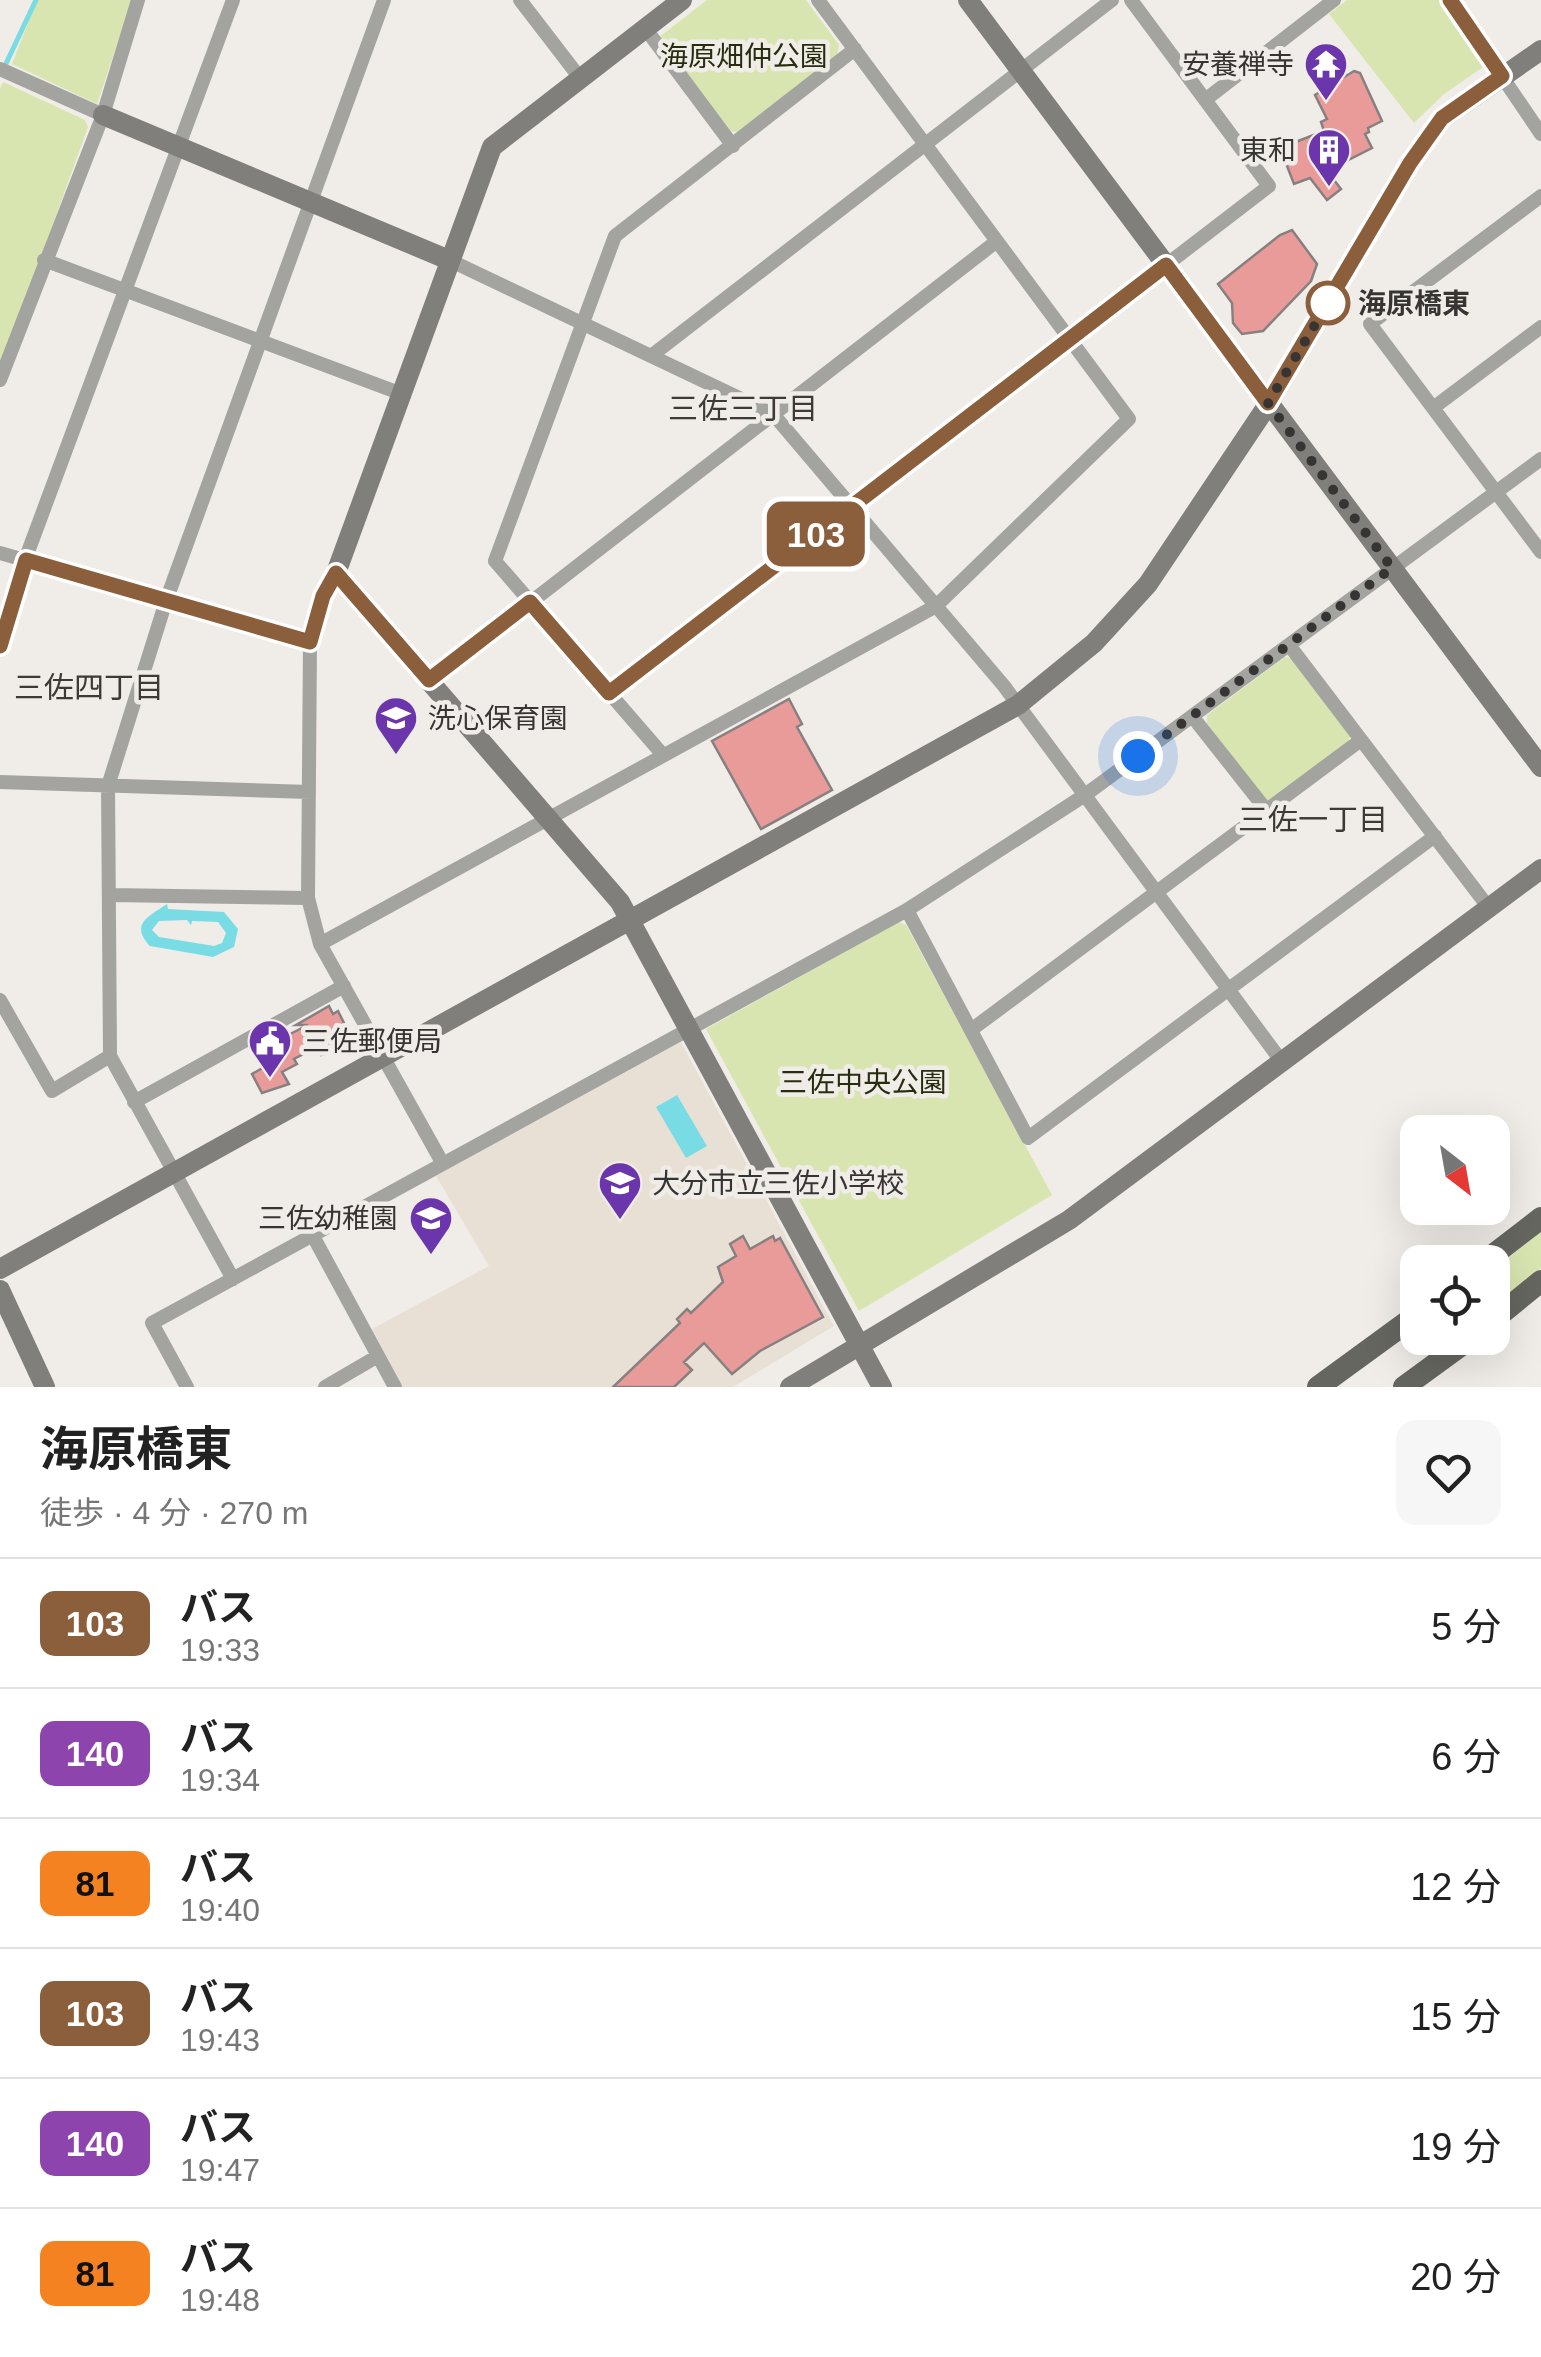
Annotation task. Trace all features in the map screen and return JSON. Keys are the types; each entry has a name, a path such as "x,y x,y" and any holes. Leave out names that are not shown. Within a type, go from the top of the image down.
{"main road":[{"path":"1506,1245 1541,1218"},
{"path":"1510,1306 1541,1281"},
{"path":"1318,1387 1400,1327"},
{"path":"1404,1387 1448,1355"}],"street":[{"path":"0,380 103,115 138,0"},
{"path":"0,646 26,560 233,0"},
{"path":"232,1279 110,1056 108,786 166,600 384,0"},
{"path":"520,0 580,78"},
{"path":"442,1164 320,944 308,898 310,642 323,596 336,573 492,146 682,0"},
{"path":"320,944 936,606 1130,420 818,0"},
{"path":"968,0 1541,767"},
{"path":"651,356 1112,0"},
{"path":"609,693 1269,186 1131,0"},
{"path":"1205,100 1334,0"},
{"path":"1450,0 1541,134"},
{"path":"645,28 734,146"},
{"path":"663,755 495,561 615,236 854,49"},
{"path":"0,1268 1018,706 1094,643 1148,584 1268,403 1442,118 1541,50"},
{"path":"4,71 449,260 773,414 1018,706 1282,1062"},
{"path":"1541,196 1370,324 1541,552"},
{"path":"429,680 997,240"},
{"path":"44,260 402,394"},
{"path":"1433,408 1541,327"},
{"path":"187,1387 152,1324 907,910 1085,796 1541,459"},
{"path":"0,553 310,642"},
{"path":"336,573 620,902 882,1387"},
{"path":"1290,644 1489,908"},
{"path":"1192,716 1266,811"},
{"path":"971,1030 1361,740"},
{"path":"0,782 308,792"},
{"path":"907,910 1028,1138 1435,836"},
{"path":"790,1387 1070,1220 1541,869"},
{"path":"110,895 308,898"},
{"path":"134,1102 344,986"},
{"path":"0,1000 52,1092 110,1056"},
{"path":"312,1236 395,1387"},
{"path":"0,1290 45,1387"},
{"path":"326,1387 378,1356"}],"shaded area":[{"name":"大分市立三佐小学校","path":"681,1042 834,1326 733,1387 403,1387 372,1329 489,1266 436,1176"}],"green space":[{"path":"37,0 132,0 97,104 12,64"},
{"name":"海原畑仲公園","path":"707,0 806,0 839,45 837,55 737,132 731,131 658,38"},
{"path":"1347,0 1442,0 1486,65 1444,94 1414,123 1329,14"},
{"path":"3,82 85,120 88,127 0,370 0,89"},
{"path":"1285,657 1293,659 1350,736 1348,743 1271,801 1263,799 1207,723 1207,715"},
{"name":"三佐中央公園","path":"899,922 906,925 1052,1195 859,1311 706,1029"},
{"path":"1541,1232 1541,1268 1510,1293 1510,1257"}],"water":[{"path":"167,904 168,909 224,912 238,929 234,947 213,957 150,946 142,926","holes":["187,920 191,925 192,921 218,922 226,933 222,943 214,946 159,937 152,930 159,921"]},
{"path":"677,1095 707,1146 686,1158 656,1107"}],"building":[{"path":"1354,71 1360,73 1382,121 1365,134 1372,148 1327,171 1341,189 1327,200 1310,178 1294,184 1280,148 1324,131 1321,122 1327,119 1315,95"},
{"path":"1292,230 1317,264 1311,281 1263,331 1242,334 1233,323 1232,303 1218,284 1280,235"},
{"path":"789,699 802,724 797,727 832,790 761,829 712,741"},
{"path":"329,1006 333,1014 338,1011 352,1039 327,1053 321,1055 317,1047 294,1059 297,1064 282,1072 289,1084 262,1093 252,1074 278,1059 270,1044 308,1025 296,1025"},
{"path":"743,1236 750,1249 773,1236 775,1241 780,1238 823,1317 760,1351 732,1374 704,1343 684,1362 692,1370 674,1387 613,1387 680,1323 677,1319 687,1309 691,1313 723,1282 718,1267 736,1256 730,1244"}],"waterway":[{"path":"3,70 36,0"}],"bus line":[{"name":"103","path":"0,646 26,560 310,642 323,596 336,573 429,680 530,602 609,693 1166,265 1268,403 1410,163 1442,118 1502,76 1450,0"}],"place":[{"name":"安養禅寺","path":"1326,102"},
{"name":"東和","path":"1329,188"},
{"name":"海原橋東","path":"1328,303"},
{"name":"洗心保育園","path":"396,756"},
{"name":"三佐郵便局","path":"270,1079"},
{"name":"大分市立三佐小学校","path":"620,1221"},
{"name":"三佐幼稚園","path":"431,1256"}],"district":[{"name":"三佐三丁目","path":"743,408"},
{"name":"三佐四丁目","path":"89,687"},
{"name":"三佐一丁目","path":"1313,819"}],"route":[{"path":"1138,756 1392,568 1268,403 1328,303"}]}
